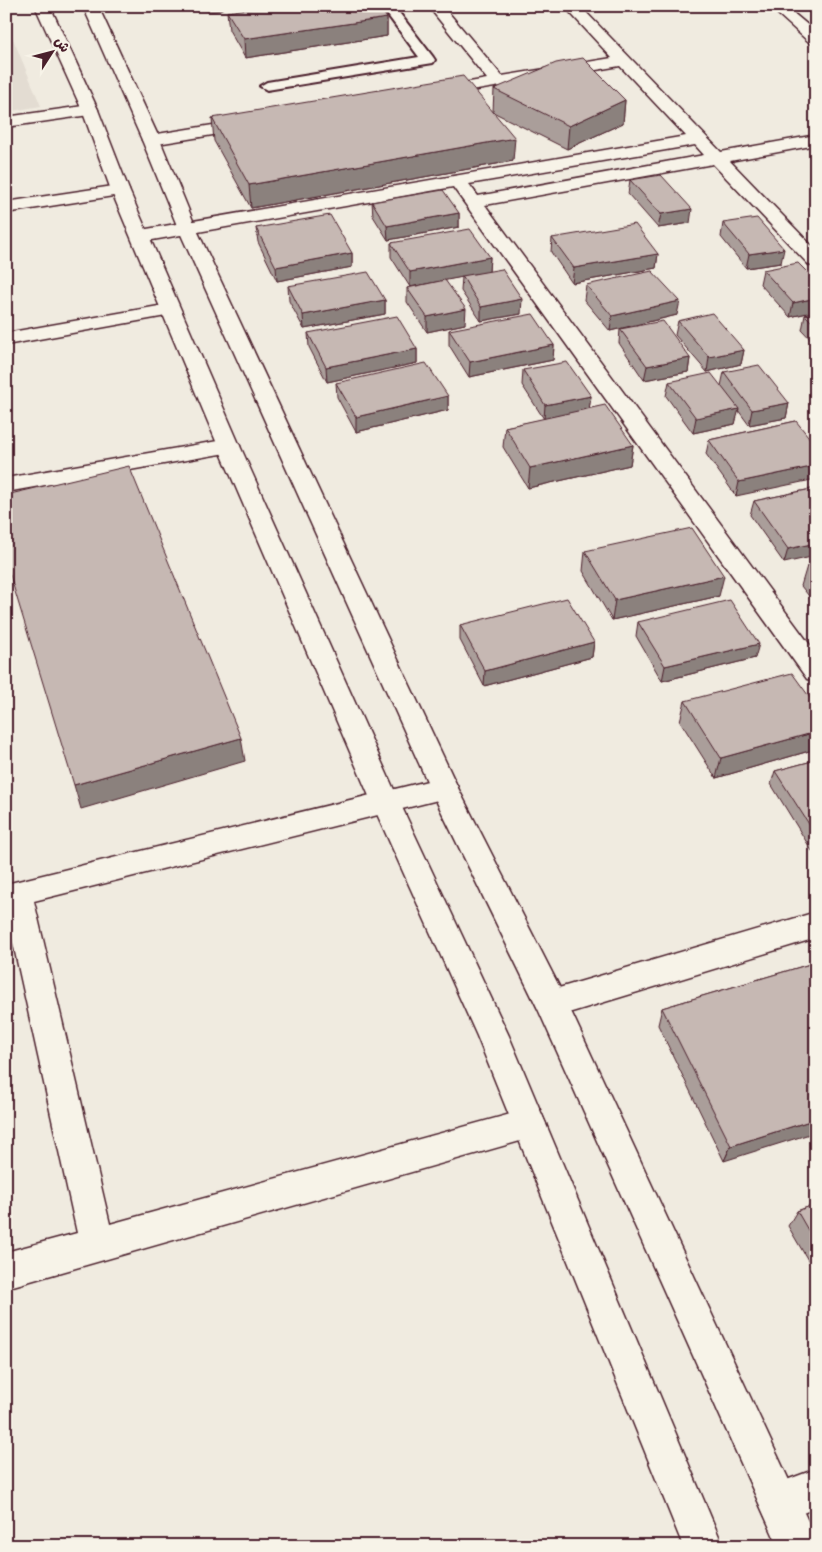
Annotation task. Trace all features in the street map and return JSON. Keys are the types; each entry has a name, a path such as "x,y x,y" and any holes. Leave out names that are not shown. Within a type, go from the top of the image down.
{"street":[{"path":"42,6 90,110 120,190 229,446 386,803 493,1036 703,1546"},
{"path":"90,6 151,140 187,228 444,788 552,1004 799,1546"},
{"path":"435,6 498,82"},
{"path":"571,6 816,261"},
{"path":"776,6 815,38"},
{"path":"421,95 624,62"},
{"path":"6,122 90,110"},
{"path":"151,140 266,121"},
{"path":"141,236 698,139"},
{"path":"473,202 816,140"},
{"path":"458,181 816,672"},
{"path":"6,208 120,190"},
{"path":"6,339 170,310"},
{"path":"6,485 229,446"},
{"path":"97,1244 12,894 444,788"},
{"path":"552,1004 816,925"},
{"path":"6,1270 529,1124"},
{"path":"779,1502 816,1488"}],"lane":[{"path":"208,6 217,6"},
{"path":"267,86 428,60 386,6"}],"shaded area":[{"path":"6,22 41,106 6,112"}],"building":[{"path":"269,6 378,6 387,18 244,39 227,12"},
{"path":"583,58 625,100 569,126 494,89 556,63"},
{"path":"463,76 515,138 249,185 212,118"},
{"path":"661,175 692,209 661,214 630,180"},
{"path":"443,190 459,213 387,226 372,202"},
{"path":"330,215 352,253 276,267 256,228"},
{"path":"757,218 784,249 749,254 723,223"},
{"path":"635,224 658,254 574,268 552,238"},
{"path":"470,229 490,257 410,272 391,243"},
{"path":"798,263 816,281 816,298 793,303 763,270"},
{"path":"502,269 522,299 481,307 462,276"},
{"path":"652,271 680,301 612,316 586,285"},
{"path":"368,272 385,300 303,315 288,286"},
{"path":"445,280 466,309 427,317 407,288"},
{"path":"712,313 744,350 709,357 678,321"},
{"path":"816,313 816,326 805,315"},
{"path":"533,314 554,345 470,362 449,330"},
{"path":"397,316 417,349 326,367 308,333"},
{"path":"663,321 690,358 647,366 620,329"},
{"path":"567,362 591,396 545,405 523,370"},
{"path":"426,363 448,396 356,417 336,383"},
{"path":"759,365 789,403 752,410 724,372"},
{"path":"711,373 739,409 696,418 669,382"},
{"path":"605,405 633,445 530,468 505,427"},
{"path":"796,421 816,446 816,466 739,482 709,440"},
{"path":"129,466 241,738 74,785 6,562 6,495"},
{"path":"816,488 816,543 788,549 754,501"},
{"path":"692,528 724,576 615,600 585,551"},
{"path":"816,564 816,577 807,566"},
{"path":"567,598 594,642 485,671 460,625"},
{"path":"730,600 759,644 665,666 638,622"},
{"path":"792,673 816,706 816,732 721,758 685,701"},
{"path":"816,760 816,835 775,771"},
{"path":"810,964 816,973 816,1119 731,1146 662,1008"},
{"path":"816,1204 816,1244 797,1211"}]}
